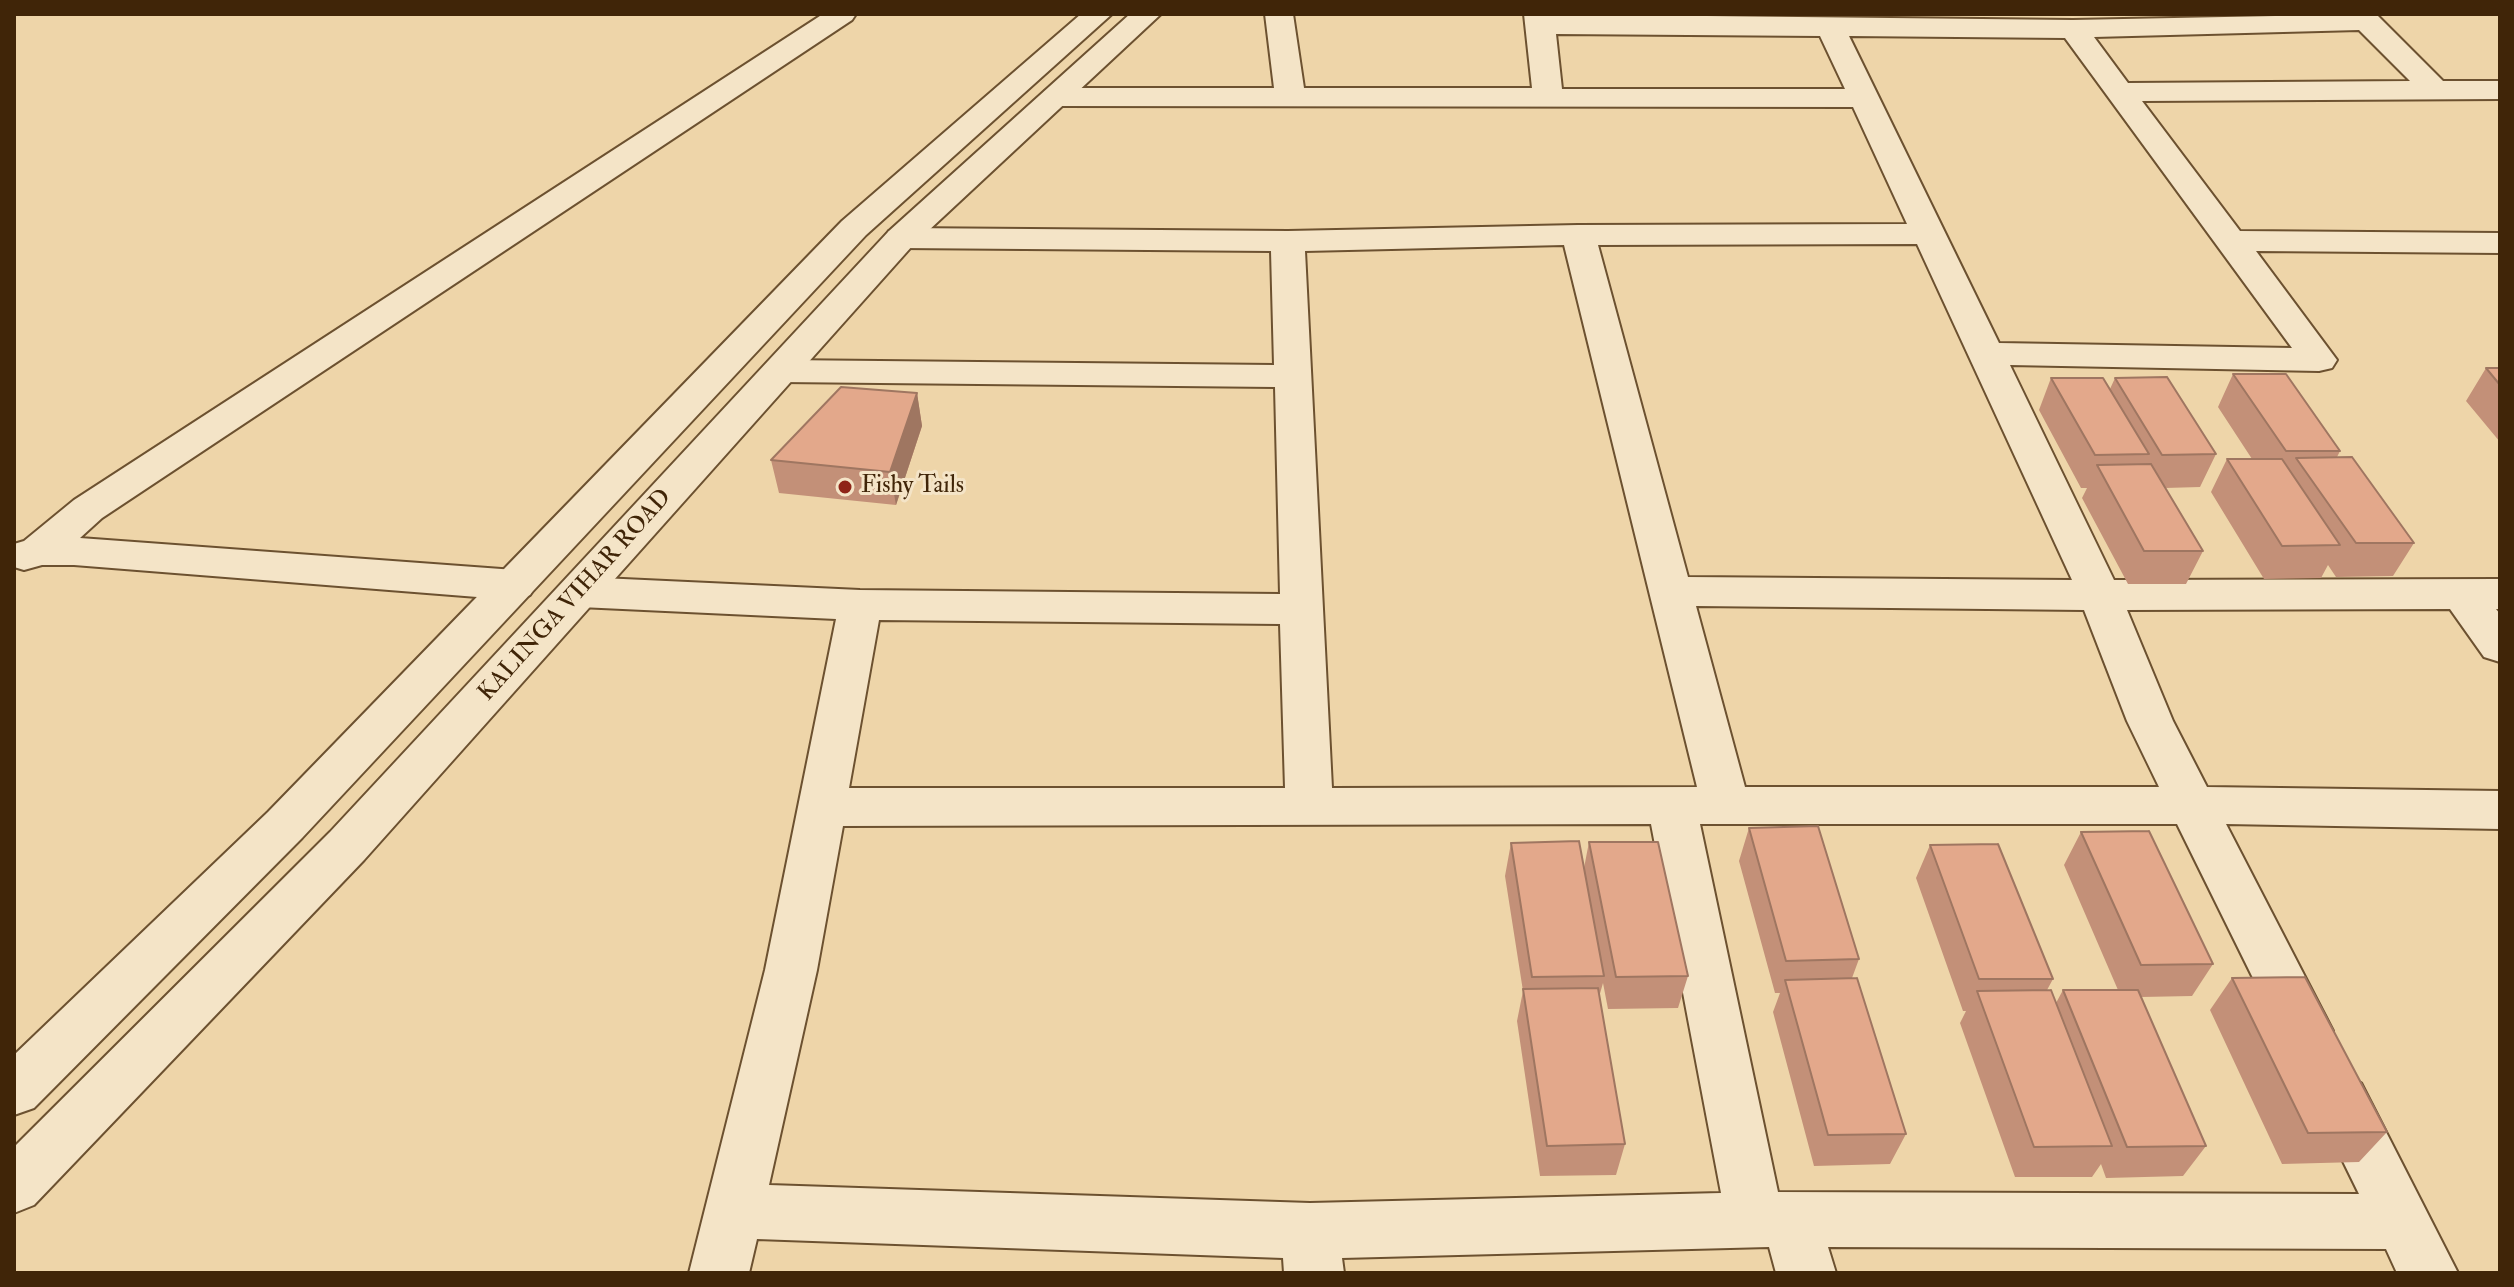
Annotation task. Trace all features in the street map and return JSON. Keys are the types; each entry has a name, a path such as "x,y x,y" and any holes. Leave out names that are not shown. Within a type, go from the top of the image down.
{"street":[{"path":"27,555 88,509 842,14"},
{"name":"KALINGA VIHAR ROAD","path":"14,1091 285,825 854,228 1098,14"},
{"name":"KALINGA VIHAR ROAD","path":"14,1186 347,846 901,238 1147,14"},
{"path":"1279,14 1290,97"},
{"path":"1548,97 1539,19 1830,27 2073,29 2363,17 2436,91"},
{"path":"1830,27 2100,595 2150,721 2428,1273"},
{"path":"1985,354 2319,360 2073,29"},
{"path":"2120,92 2500,90"},
{"path":"1056,97 1864,98"},
{"path":"854,228 901,238 1288,241 1578,235 1929,234"},
{"path":"1578,235 1726,806"},
{"path":"1288,241 1309,806"},
{"path":"2231,241 2500,243"},
{"path":"781,371 1293,376"},
{"path":"27,555 74,551 515,585"},
{"path":"1670,591 2100,595 2481,594 2500,646"},
{"path":"580,592 860,605 1302,609"},
{"path":"719,1273 791,970 860,605"},
{"path":"822,807 2192,805 2500,810"},
{"path":"1672,806 1772,1219 1806,1273"},
{"path":"734,1211 1312,1252 1772,1219 2402,1222"}],"building":[{"path":"2486,368 2500,368 2500,385"},
{"path":"2233,374 2286,374 2340,451 2286,451"},
{"path":"2167,377 2216,454 2162,455 2115,378"},
{"path":"2051,378 2103,378 2149,454 2095,455"},
{"path":"841,387 917,393 890,472 771,460"},
{"path":"2352,457 2414,543 2356,543 2296,458"},
{"path":"2227,459 2282,459 2340,545 2282,546"},
{"path":"2151,464 2203,551 2144,551 2097,465"},
{"path":"1818,826 1859,959 1786,961 1749,828"},
{"path":"2149,831 2213,964 2141,965 2081,832"},
{"path":"1579,841 1604,976 1532,977 1511,843"},
{"path":"1589,842 1658,842 1688,976 1616,977"},
{"path":"1998,844 2053,979 1979,979 1930,845"},
{"path":"2305,977 2387,1132 2308,1133 2232,978"},
{"path":"1857,978 1906,1134 1828,1135 1785,980"},
{"path":"1598,988 1625,1144 1547,1146 1523,989"},
{"path":"2051,990 2112,1146 2034,1147 1977,991"},
{"path":"2063,990 2138,990 2206,1146 2127,1147"}],"place":[{"name":"Fishy Tails","path":"845,487"}]}
